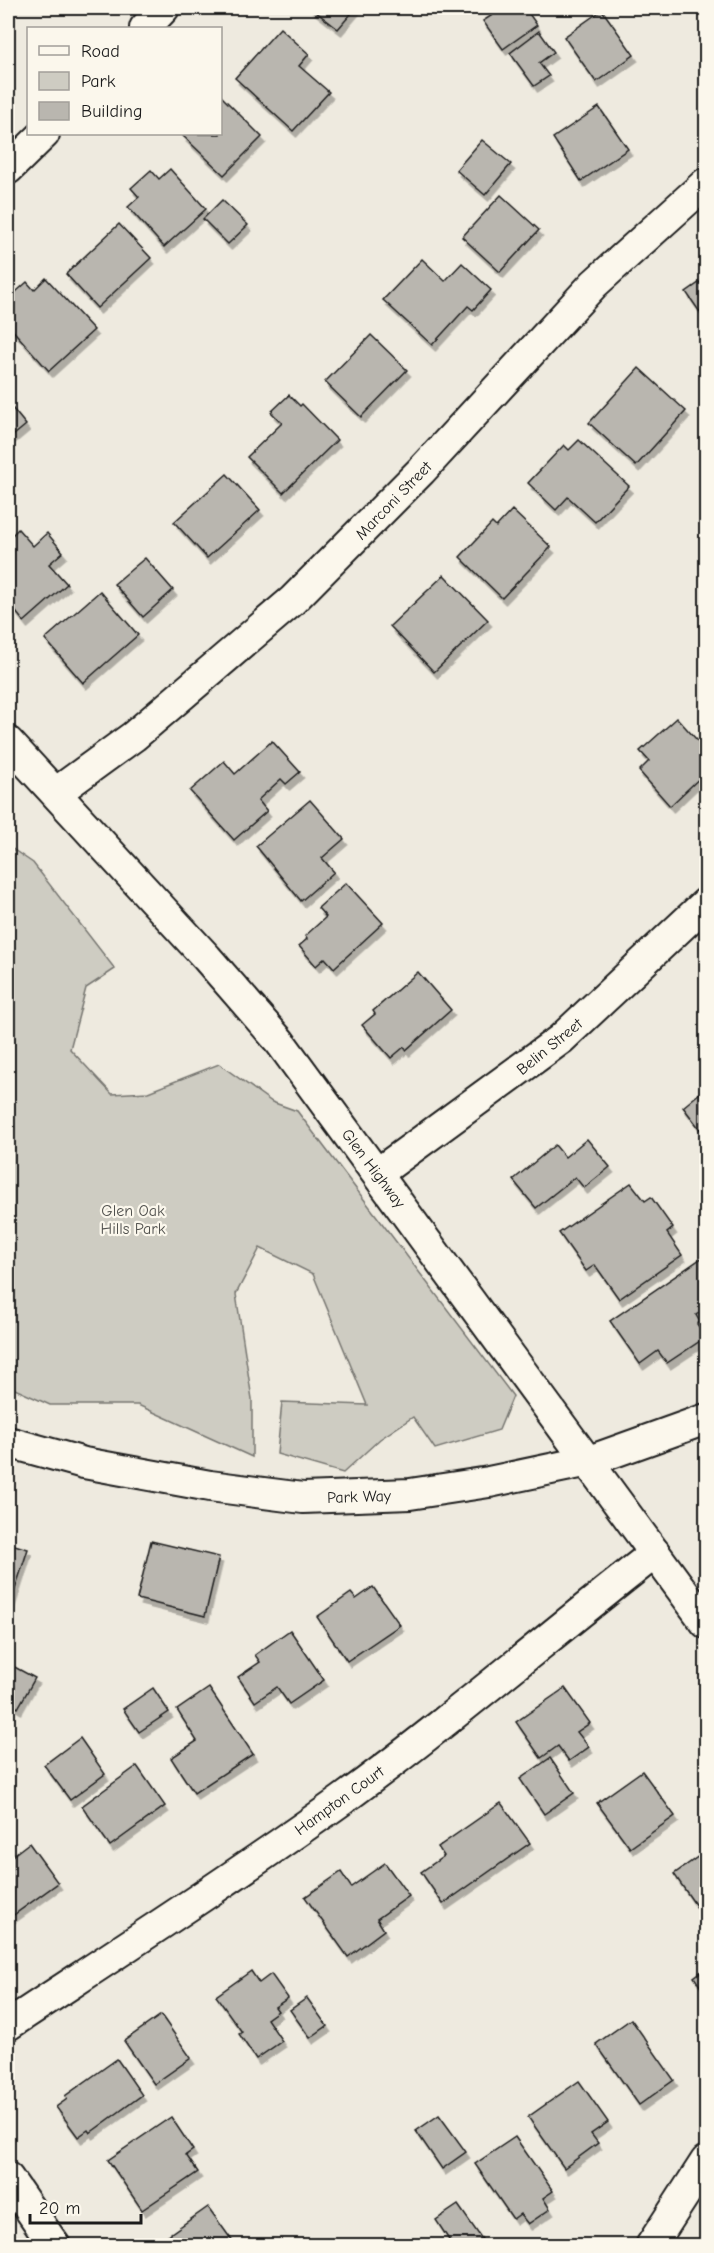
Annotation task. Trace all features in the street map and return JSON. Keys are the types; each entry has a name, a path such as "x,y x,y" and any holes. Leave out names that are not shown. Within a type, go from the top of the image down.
{"street":[{"path":"146,27 164,8"},
{"path":"8,169 43,135"},
{"name":"Marconi Street","path":"57,792 134,736 292,601 421,471 594,284 706,183"},
{"name":"Glen Highway","path":"8,742 57,792 280,1042 706,1623"},
{"name":"Belin Street","path":"378,1173 561,1039 706,903"},
{"name":"Park Way","path":"8,1442 84,1463 210,1486 303,1498 410,1494 489,1482 589,1461 706,1419"},
{"name":"Hampton Court","path":"8,2025 243,1870 344,1798 655,1553"},
{"path":"651,2246 706,2161"},
{"path":"8,2178 55,2246"}],"green space":[{"name":"Glen Oak Hills Park","path":"8,846 33,863 115,969 86,988 70,1049 112,1094 148,1092 219,1064 272,1102 297,1111 513,1396 499,1430 435,1449 413,1417 380,1439 343,1473 277,1454 282,1402 367,1405 313,1274 260,1248 236,1294 252,1399 252,1457 138,1405 50,1405 8,1386"}],"building":[{"path":"311,8 356,8 338,29"},
{"path":"503,8 525,8 537,25 503,49 483,21"},
{"path":"602,10 634,55 596,82 564,37"},
{"path":"280,28 309,54 299,66 329,92 293,131 235,78"},
{"path":"539,31 554,52 539,63 549,76 534,86 510,53"},
{"path":"222,97 262,137 224,175 183,136 222,135"},
{"path":"599,107 628,149 581,181 553,138"},
{"path":"482,140 511,164 485,195 456,170"},
{"path":"170,169 206,209 164,247 128,207 139,197 131,188 151,170 159,179"},
{"path":"501,195 539,230 500,272 462,237"},
{"path":"222,200 248,225 228,244 203,219"},
{"path":"119,224 151,258 97,308 66,274"},
{"path":"422,259 445,281 462,263 491,290 473,310 468,306 432,345 383,300"},
{"path":"46,278 94,330 49,371 8,325 8,299 27,282 34,290"},
{"path":"706,278 706,321 686,292"},
{"path":"371,335 407,370 361,417 325,382"},
{"path":"639,368 686,411 636,466 589,423"},
{"path":"289,395 300,406 302,404 337,440 283,493 247,457 282,423 271,412"},
{"path":"8,403 26,425 8,440"},
{"path":"579,440 629,486 595,522 568,497 556,510 528,483 564,445 569,450"},
{"path":"227,474 260,510 207,558 174,522"},
{"path":"512,510 551,547 502,598 460,557 492,523 496,527"},
{"path":"18,529 33,546 47,533 63,552 49,564 67,584 24,622 8,602 8,539"},
{"path":"145,558 173,590 143,617 114,584"},
{"path":"444,575 488,620 434,672 390,626"},
{"path":"100,591 138,635 83,683 45,639"},
{"path":"677,718 706,750 706,772 670,806 639,771 649,761 640,751"},
{"path":"272,741 300,772 286,784 281,779 258,800 267,811 234,840 190,791 224,761 235,774"},
{"path":"310,800 344,839 322,858 334,872 301,901 256,846"},
{"path":"346,883 383,923 334,968 325,958 316,966 299,946 307,939 305,936 326,917 318,908"},
{"path":"418,972 451,1010 406,1050 404,1047 391,1058 362,1025 375,1014 373,1011"},
{"path":"706,1088 706,1137 683,1107"},
{"path":"587,1139 610,1167 584,1188 575,1177 536,1208 513,1180 555,1145 565,1157"},
{"path":"631,1183 645,1201 651,1197 673,1228 667,1233 682,1255 619,1299 595,1265 586,1271 559,1233"},
{"path":"706,1255 706,1308 696,1315 700,1322 697,1324 706,1337 667,1363 658,1351 640,1364 610,1321"},
{"path":"151,1541 219,1557 205,1616 137,1599"},
{"path":"8,1543 28,1549 8,1611"},
{"path":"373,1587 400,1625 347,1661 317,1617 351,1593 356,1599"},
{"path":"290,1630 324,1680 289,1704 277,1687 255,1702 238,1677 260,1662 255,1655"},
{"path":"9,1664 35,1678 18,1708 8,1702"},
{"path":"153,1688 169,1712 139,1732 123,1709"},
{"path":"209,1688 253,1754 194,1793 171,1758 197,1741 177,1710"},
{"path":"565,1688 590,1723 577,1732 589,1747 569,1761 558,1746 541,1758 516,1722"},
{"path":"80,1738 105,1774 70,1800 44,1765"},
{"path":"550,1758 574,1793 544,1814 520,1779"},
{"path":"137,1766 165,1806 110,1846 82,1806"},
{"path":"642,1771 675,1816 630,1848 597,1803"},
{"path":"501,1803 530,1843 443,1904 421,1872 444,1856 438,1847"},
{"path":"29,1843 58,1883 8,1919 8,1859"},
{"path":"706,1851 706,1913 703,1916 674,1874"},
{"path":"385,1863 409,1896 377,1919 384,1930 348,1957 305,1897 341,1872 351,1887"},
{"path":"706,1968 706,1995 694,1977"},
{"path":"251,1971 259,1983 271,1974 288,1998 275,2007 278,2011 267,2019 282,2041 256,2059 239,2034 242,2032 216,1996"},
{"path":"307,1998 327,2026 310,2038 290,2010"},
{"path":"161,2015 191,2058 154,2084 124,2041"},
{"path":"631,2019 674,2080 639,2105 596,2044"},
{"path":"117,2059 142,2095 90,2133 88,2130 78,2137 56,2107 67,2099 65,2096"},
{"path":"579,2081 608,2122 591,2134 598,2143 564,2168 528,2117"},
{"path":"439,2115 466,2152 442,2169 416,2131"},
{"path":"171,2117 193,2150 186,2155 198,2172 142,2210 108,2160"},
{"path":"515,2137 553,2191 543,2198 550,2209 528,2224 520,2214 513,2219 475,2164"},
{"path":"458,2205 482,2239 473,2246 453,2246 436,2220"},
{"path":"208,2207 236,2246 164,2246 160,2241"}]}
